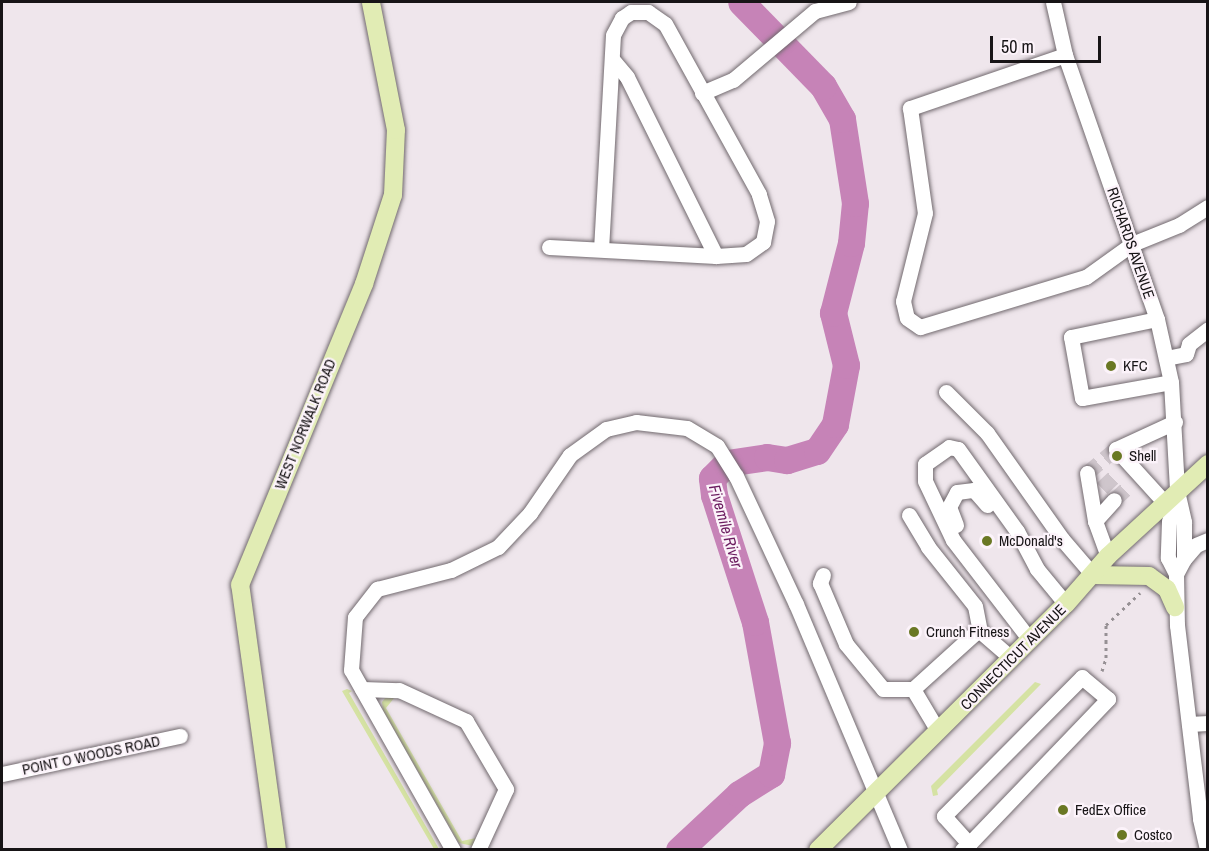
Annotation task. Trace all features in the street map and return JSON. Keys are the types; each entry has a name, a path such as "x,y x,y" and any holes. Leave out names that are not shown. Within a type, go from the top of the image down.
{"main road":[{"name":"WEST NORWALK ROAD","path":"277,849 240,585 364,284 393,195 396,130 371,2"},
{"name":"CONNECTICUT AVENUE","path":"818,849 1066,604 1108,556 1208,464"},
{"path":"1093,575 1149,576 1167,589 1175,607"}],"street":[{"path":"702,93 733,80 815,11 849,2"},
{"name":"RICHARDS AVENUE","path":"1053,2 1065,55 1132,244 1157,319 1166,358 1175,422 1168,521 1168,558 1176,574"},
{"path":"549,247 716,256 746,254 763,242 767,221 759,194 665,24 648,12 631,12 622,18 613,35 601,249"},
{"path":"1065,55 910,108 925,213 903,301 907,318 920,327 1086,278 1132,244 1179,225 1208,207"},
{"path":"612,59 627,77 716,256"},
{"path":"1157,319 1071,337 1082,398 1171,382"},
{"path":"1166,358 1186,354 1189,344 1208,329"},
{"path":"946,392 987,433 1062,539 1093,575"},
{"path":"453,849 351,670 351,641 355,617 369,595 386,585 451,570 498,547 530,513 570,455 594,436 620,424 655,422 687,428 717,446 736,476 900,849"},
{"path":"1171,497 1134,481 1122,469 1116,449 1175,422"},
{"path":"1030,640 953,540 925,481 925,464 949,447 958,449 1017,531 1037,569 1066,604"},
{"path":"1086,473 1097,494 1095,521 1108,556"},
{"path":"982,578 977,560 950,514 951,497 957,492 974,490 1002,526 1017,531"},
{"name":"RICHARDS AVENUE","path":"1171,497 1183,512 1184,559 1176,574 1175,607 1207,849"},
{"path":"1095,521 1114,500"},
{"path":"909,515 928,547 975,606 980,632 1011,658"},
{"path":"1184,559 1196,545 1208,540"},
{"path":"823,575 820,583 846,644 883,688 914,689 980,632"},
{"path":"1082,677 1108,699 966,847 944,816 1082,677"},
{"path":"362,689 399,690 466,721 506,789 478,849"},
{"path":"914,689 938,731"},
{"path":"1190,724 1208,723"},
{"name":"POINT O WOODS ROAD","path":"2,774 180,736"}],"path":[{"path":"1102,671 1106,658 1106,625 1145,589"}],"green space":[{"path":"1035,682 1041,684 937,790 938,795 933,796 931,786"},
{"path":"347,689 352,691 349,693 439,849 434,849 342,691"},
{"path":"387,696 395,697 386,708 462,841 476,838 473,846 459,843 383,710 382,702"}],"waterway":[{"name":"Fivemile River","path":"679,850 739,794 771,774 777,743 755,622 714,495 712,478 727,463 767,457 787,460 817,451 835,424 846,365 833,313 851,243 855,203 842,119 823,86 741,2"}],"tunnel":[{"path":"1087,473 1116,449"},
{"path":"1102,488 1117,474"},
{"path":"1114,500 1129,486"}],"place":[{"name":"KFC","path":"1111,366"},
{"name":"Shell","path":"1117,456"},
{"name":"McDonald's","path":"987,541"},
{"name":"Crunch Fitness","path":"914,632"},
{"name":"FedEx Office","path":"1063,810"},
{"name":"Costco","path":"1122,835"}]}
